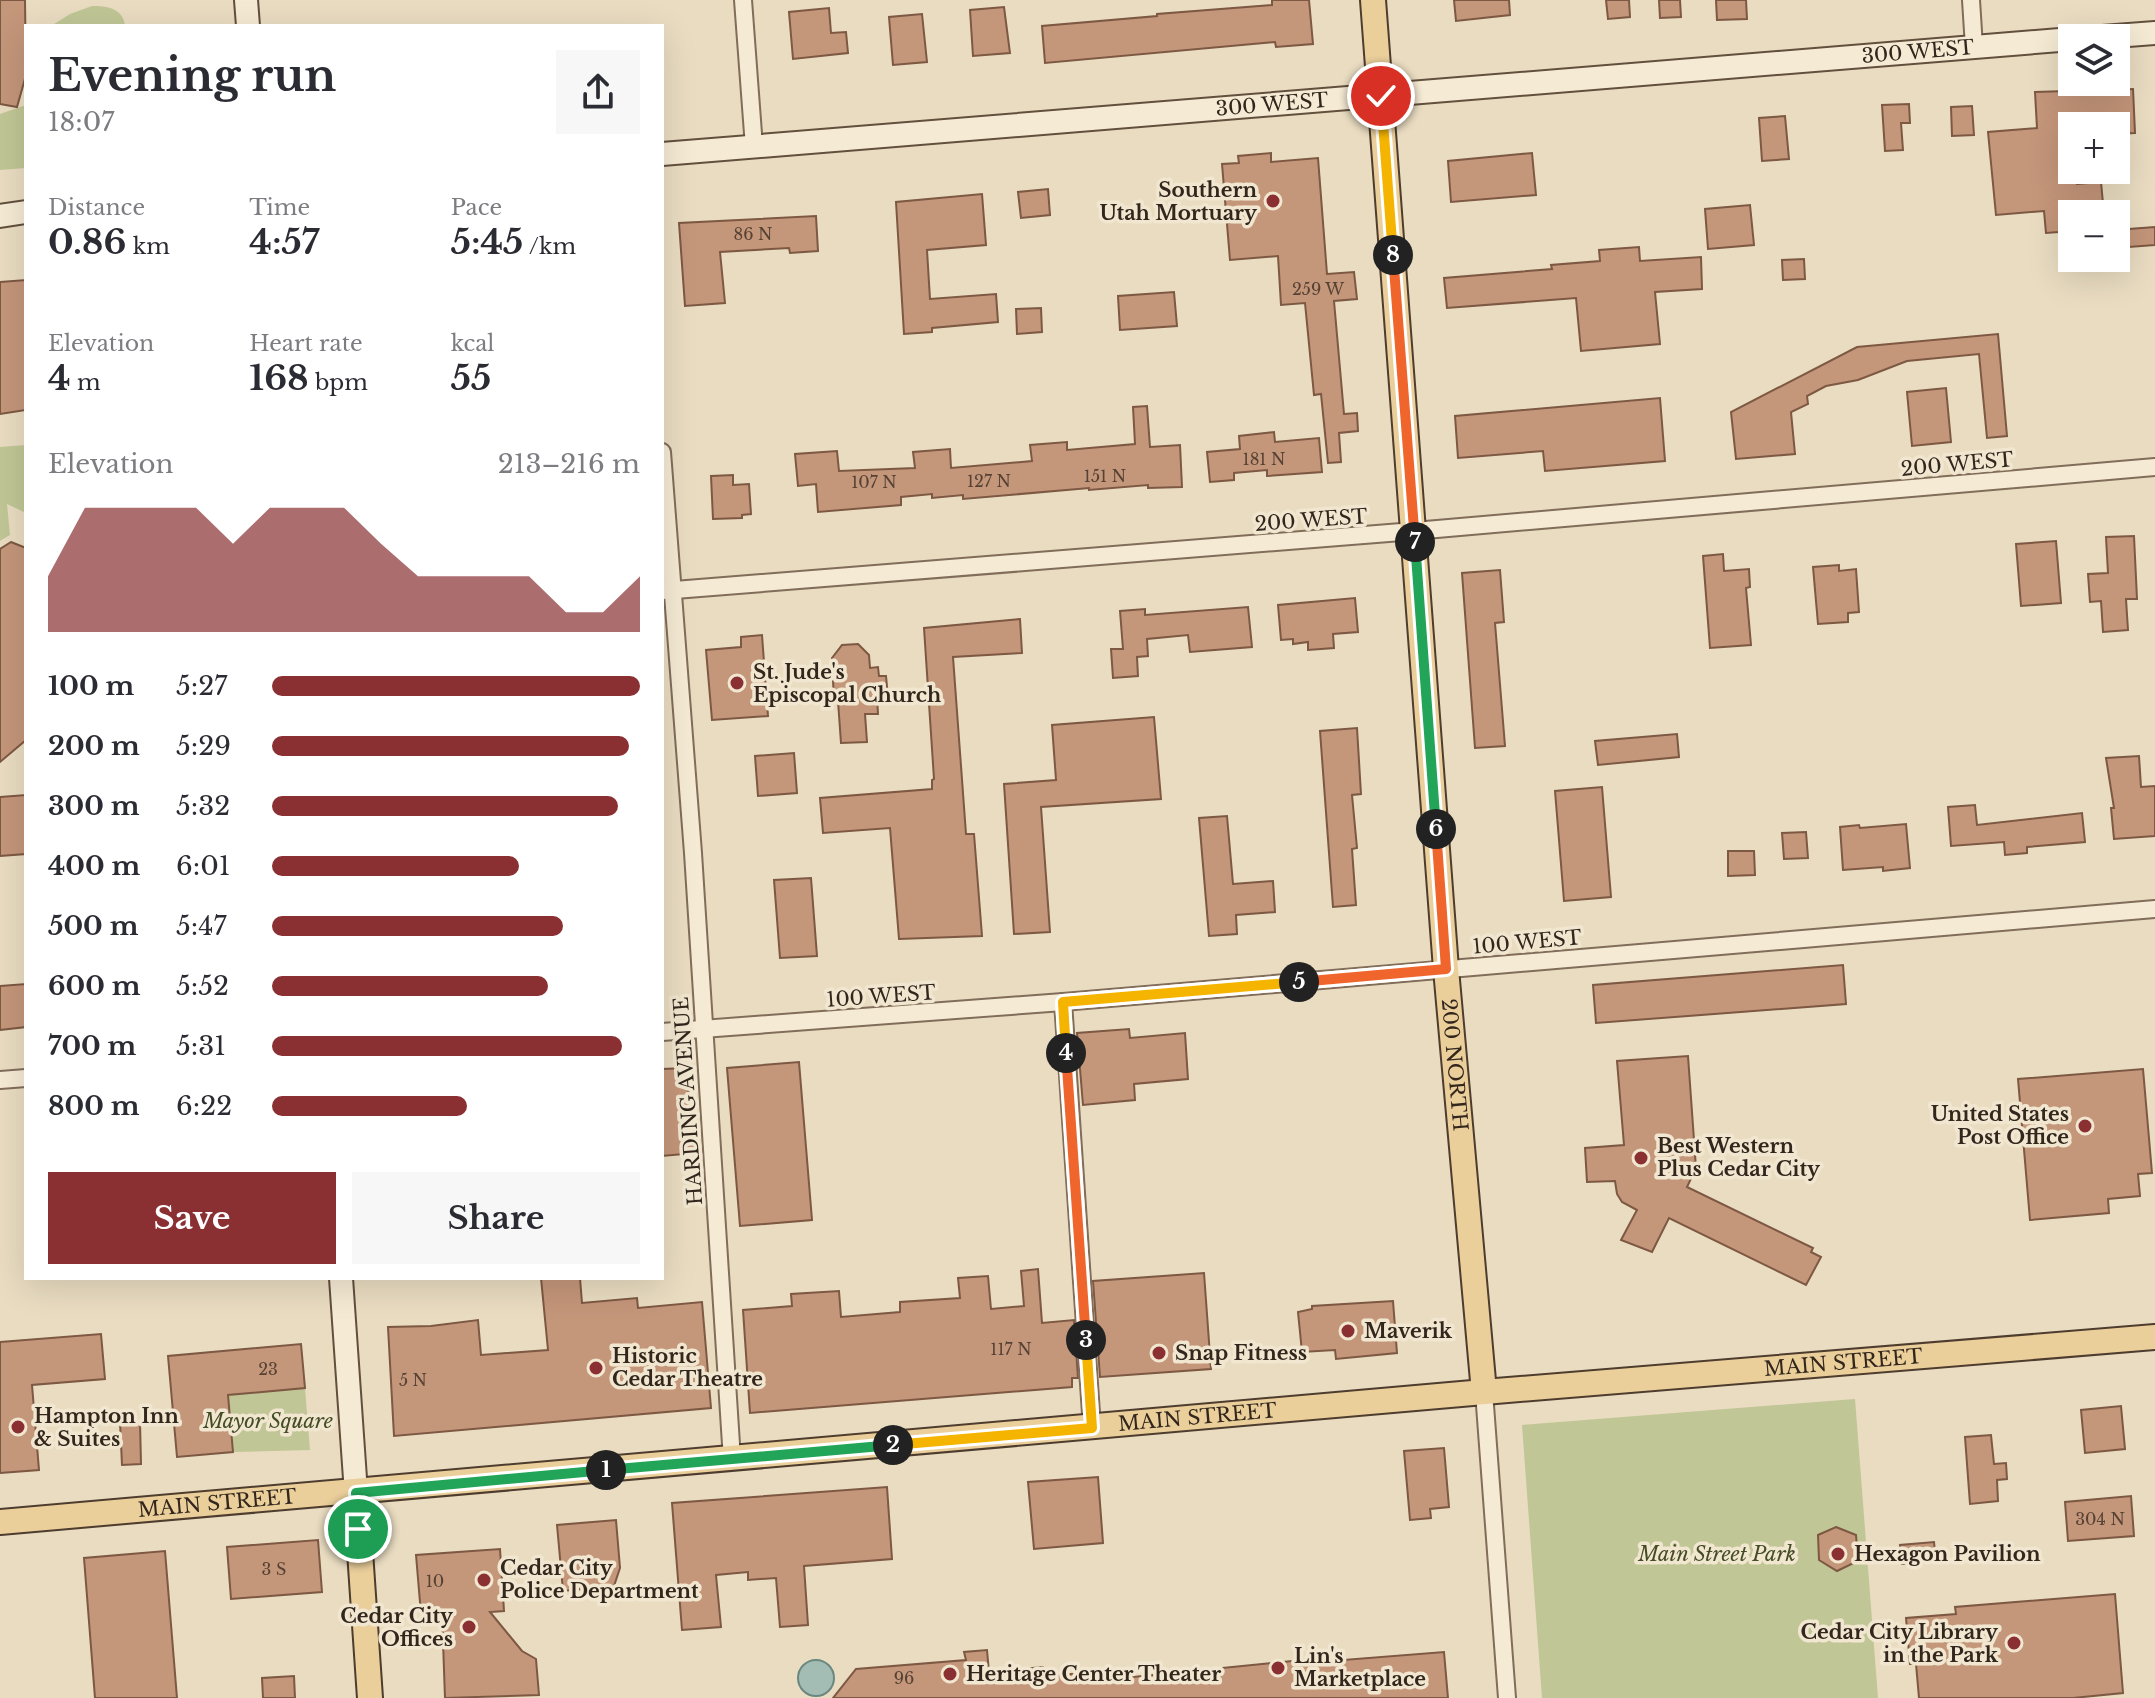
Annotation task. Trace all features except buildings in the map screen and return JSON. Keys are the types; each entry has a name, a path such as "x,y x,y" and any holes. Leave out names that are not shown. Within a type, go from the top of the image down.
{"main road":[{"name":"200 NORTH","path":"1373,0 1446,969 1484,1392"},
{"name":"MAIN STREET","path":"0,1522 1484,1392 2155,1337"},
{"path":"356,1493 370,1698"}],"street":[{"path":"246,0 248,24"},
{"path":"743,0 754,147"},
{"path":"1971,0 1974,47"},
{"path":"2130,35 2155,33"},
{"name":"300 WEST","path":"664,154 2058,40"},
{"path":"0,216 24,212"},
{"name":"200 WEST","path":"667,591 2155,467"},
{"name":"HARDING AVENUE","path":"664,508 667,591 703,1029 732,1460"},
{"name":"100 WEST","path":"664,1032 1063,1002 2155,909"},
{"path":"1063,1002 1092,1428"},
{"path":"0,1080 24,1078"},
{"path":"341,1280 356,1493"},
{"name":"200 NORTH","path":"1484,1392 1507,1698"}],"green space":[{"path":"92,6 109,8 121,15 125,24 54,24"},
{"path":"24,106 24,168 0,170 0,114"},
{"path":"24,445 24,512 7,504 10,535 0,541 0,447"},
{"name":"Mayor Square","path":"305,1388 310,1450 233,1452 228,1395"},
{"name":"Main Street Park","path":"1855,1399 1878,1698 1542,1698 1522,1425"}],"water":[{"path":"816,1660 829,1665 834,1678 829,1691 816,1696 803,1691 798,1678 803,1665"}],"place":[{"name":"Southern Utah Mortuary","path":"1273,201"},
{"name":"St. Jude's Episcopal Church","path":"737,683"},
{"name":"United States Post Office","path":"2085,1126"},
{"name":"Best Western Plus Cedar City","path":"1641,1158"},
{"name":"Maverik","path":"1348,1331"},
{"name":"Snap Fitness","path":"1159,1353"},
{"name":"Historic Cedar Theatre","path":"596,1368"},
{"name":"Hampton Inn & Suites","path":"18,1427"},
{"name":"Hexagon Pavilion","path":"1838,1554"},
{"name":"Cedar City Police Department","path":"484,1580"},
{"name":"Cedar City Offices","path":"469,1627"},
{"name":"Cedar City Library in the Park","path":"2014,1643"},
{"name":"Lin's Marketplace","path":"1278,1668"},
{"name":"Heritage Center Theater","path":"950,1674"}],"route":[{"path":"358,1529 356,1493 1092,1428 1063,1002 1446,969 1381,96"}]}
